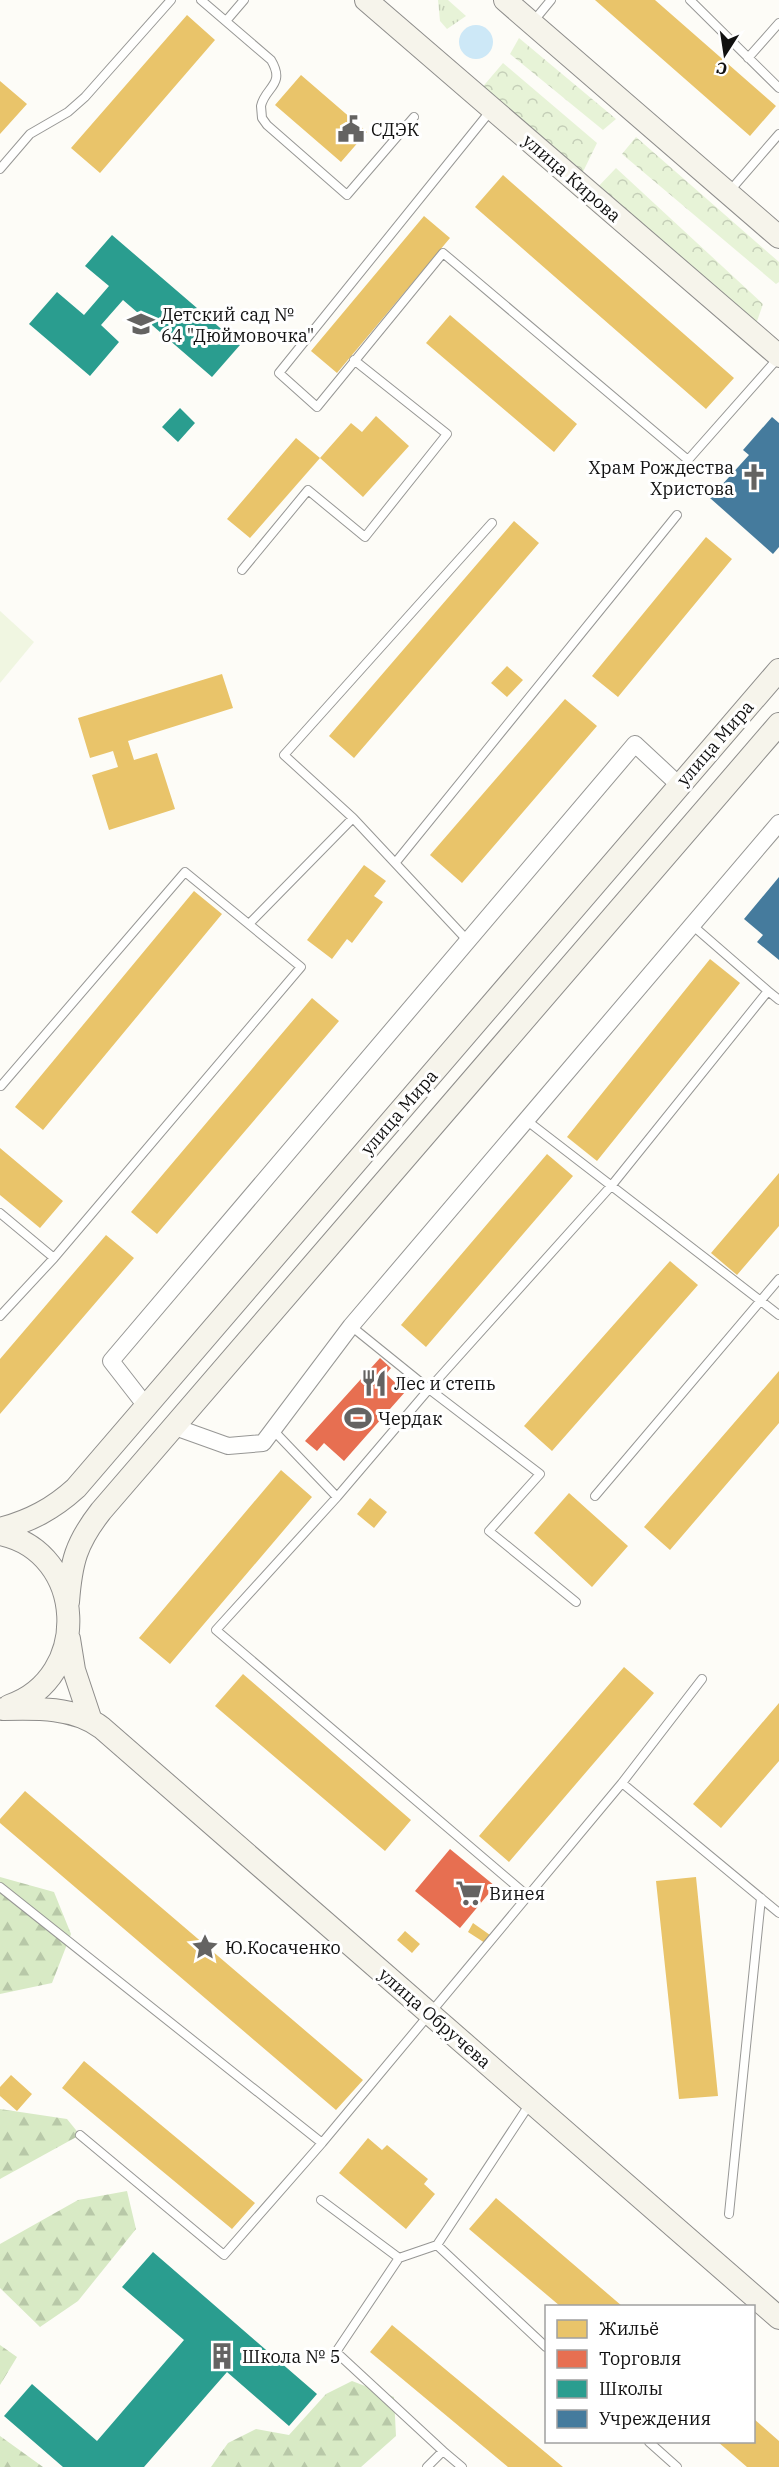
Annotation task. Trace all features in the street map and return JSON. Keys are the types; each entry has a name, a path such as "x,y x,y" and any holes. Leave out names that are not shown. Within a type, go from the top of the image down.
{"main road":[{"name":"улица Кирова","path":"366,0 779,356"},
{"path":"505,0 779,237"},
{"name":"улица Мира","path":"0,1529 57,1506 76,1488 779,670"},
{"name":"улица Мира","path":"69,1636 68,1602 71,1567 76,1548 87,1528 779,724"},
{"path":"0,1534 19,1540 45,1559 59,1579 68,1602"},
{"path":"1,1709 17,1704 41,1688 59,1664 69,1636"},
{"path":"69,1636 74,1670 90,1719"},
{"name":"улица Обручева","path":"1,1709 34,1708 90,1719 779,2318"}],"street":[{"path":"146,1406 111,1361 635,744 679,785"},
{"path":"175,1426 228,1446 262,1443 351,1326 779,823"}],"lane":[{"path":"0,169 30,134 68,112 85,98 171,0"},
{"path":"201,0 271,60 275,67 276,80 261,106 262,118 267,125 347,195 414,117"},
{"path":"226,21 244,0"},
{"path":"532,23 551,0"},
{"path":"690,0 779,88"},
{"path":"748,58 779,23"},
{"path":"492,109 279,372 317,407 443,253 688,459 779,356"},
{"path":"728,193 779,134"},
{"path":"242,570 308,490 365,537 447,434 354,360"},
{"path":"396,862 677,515"},
{"path":"468,941 353,818 284,755 492,522"},
{"path":"249,924 353,818"},
{"path":"0,1316 54,1257 301,967 185,872 1,1086"},
{"path":"692,925 779,1000"},
{"path":"529,1898 216,1630 338,1497 429,1389 612,1185 768,991"},
{"path":"526,1120 779,1315"},
{"path":"0,1213 54,1257"},
{"path":"595,1496 779,1279"},
{"path":"351,1326 540,1474 489,1531 576,1602"},
{"path":"273,1430 338,1497"},
{"path":"80,2135 224,2255 322,2144 529,1898 702,1679"},
{"path":"622,1783 779,1913"},
{"path":"0,1887 322,2144"},
{"path":"729,2214 761,1898"},
{"path":"462,2467 336,2352 399,2258 437,2245 531,2102"},
{"path":"321,2200 399,2258"},
{"path":"437,2245 545,2345"},
{"path":"650,2443 677,2467"},
{"path":"427,2467 443,2451"}],"green space":[{"path":"438,0 448,0 466,16 447,29 440,21"},
{"path":"519,38 616,119 603,130 510,54"},
{"path":"503,63 597,143 580,178 480,90"},
{"path":"636,137 779,262 779,282 776,284 622,154"},
{"path":"616,168 763,304 755,327 595,190"},
{"path":"0,611 34,642 0,683"},
{"path":"0,1877 54,1892 71,1934 52,1983 0,1994"},
{"path":"0,2109 67,2119 80,2135 0,2179"},
{"path":"127,2191 136,2229 78,2301 40,2327 0,2288 0,2244 78,2200"},
{"path":"0,2345 17,2357 0,2385"},
{"path":"352,2381 394,2397 396,2436 361,2467 211,2467 228,2443 256,2429 289,2435 326,2394"},
{"path":"0,2436 43,2467 0,2467"}],"water":[{"path":"476,25 488,30 493,42 488,54 476,59 464,54 459,42 464,30"}],"building: Жильё":[{"path":"595,0 655,0 776,106 750,136"},
{"path":"187,15 215,40 100,173 71,148"},
{"path":"301,75 367,132 341,162 275,105"},
{"path":"0,81 27,104 0,134"},
{"path":"503,175 734,378 706,409 475,207"},
{"path":"424,216 450,238 337,373 311,351"},
{"path":"450,315 577,424 554,452 426,343"},
{"path":"376,416 409,446 363,497 320,458 351,423 362,432"},
{"path":"296,438 320,458 250,538 227,519"},
{"path":"514,521 539,543 354,758 329,736"},
{"path":"706,537 732,559 618,697 592,676"},
{"path":"507,666 523,680 507,697 491,683"},
{"path":"222,674 233,708 128,741 134,760 157,753 175,809 109,830 92,775 118,767 113,751 90,758 78,718"},
{"path":"565,699 597,726 462,883 430,855"},
{"path":"364,865 386,881 374,896 383,902 352,943 347,939 332,959 307,940"},
{"path":"194,891 222,914 43,1130 15,1107"},
{"path":"710,959 740,983 597,1161 567,1137"},
{"path":"312,998 339,1021 157,1234 131,1212"},
{"path":"0,1148 63,1201 40,1228 0,1195"},
{"path":"547,1154 573,1176 426,1347 401,1325"},
{"path":"779,1173 779,1226 737,1275 711,1253"},
{"path":"106,1235 134,1258 0,1414 0,1359"},
{"path":"670,1261 698,1285 552,1451 524,1426"},
{"path":"779,1371 779,1423 670,1550 644,1527"},
{"path":"281,1470 312,1497 170,1664 139,1638"},
{"path":"569,1493 628,1546 592,1587 534,1533"},
{"path":"370,1498 387,1512 374,1528 357,1514"},
{"path":"624,1667 654,1693 509,1862 479,1836"},
{"path":"243,1674 411,1820 385,1851 215,1706"},
{"path":"779,1703 779,1761 721,1828 693,1804"},
{"path":"25,1791 363,2080 336,2110 0,1823 0,1819"},
{"path":"696,1877 718,2096 679,2099 656,1881"},
{"path":"473,1923 490,1935 485,1943 468,1932"},
{"path":"405,1931 420,1944 412,1953 397,1940"},
{"path":"84,2061 255,2203 232,2229 62,2088"},
{"path":"11,2075 32,2094 17,2111 0,2096 0,2087"},
{"path":"368,2138 382,2150 387,2145 428,2179 424,2184 435,2194 406,2229 339,2173"},
{"path":"496,2198 621,2305 559,2305 469,2229"},
{"path":"392,2325 563,2467 508,2467 370,2352"},
{"path":"755,2420 779,2441 779,2467 747,2467 719,2443 755,2443"}],"building: Торговля":[{"path":"380,1358 391,1368 386,1374 405,1392 344,1461 324,1443 317,1451 305,1441"},
{"path":"450,1849 495,1886 460,1928 415,1891"}],"building: Школы":[{"path":"112,235 240,345 212,377 123,300 101,325 119,342 90,376 29,324 57,292 84,315 109,286 85,266"},
{"path":"180,408 195,423 178,442 162,427"},
{"name":"Школа № 5","path":"153,2252 317,2394 289,2426 227,2372 144,2467 63,2467 4,2416 32,2384 97,2441 184,2340 122,2287"}],"building: Учреждения":[{"name":"Храм Рождества Христова","path":"772,417 779,423 779,547 773,554 710,498 749,455 743,450"},
{"path":"779,877 779,960 757,942 763,935 744,919"}],"place":[{"name":"СДЭК","path":"351,129"},
{"name":"Детский сад № 64 \"Дюймовочка\"","path":"141,324"},
{"name":"Храм Рождества Христова","path":"754,477"},
{"name":"Лес и степь","path":"374,1383"},
{"name":"Чердак","path":"358,1418"},
{"name":"Винея","path":"469,1893"},
{"name":"Ю.Косаченко","path":"205,1947"},
{"name":"Школа № 5","path":"222,2356"}]}
